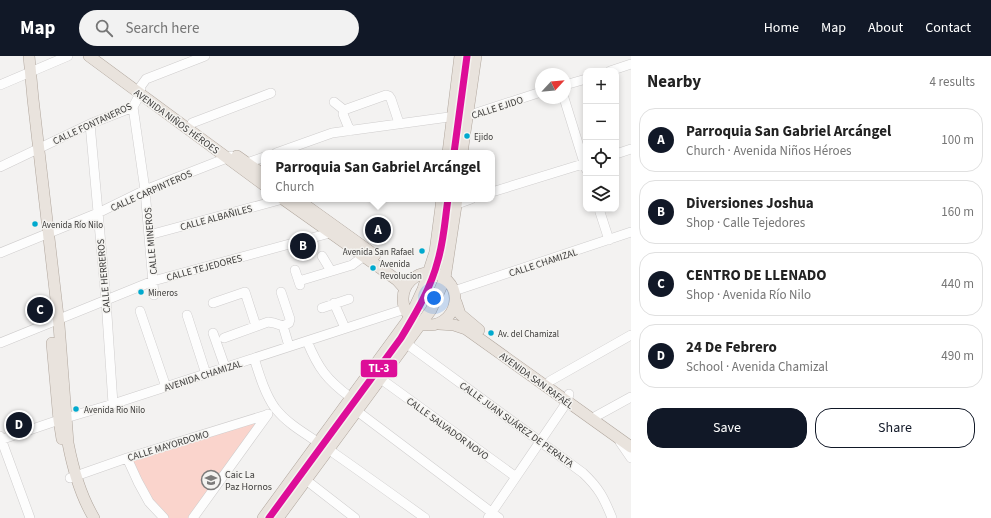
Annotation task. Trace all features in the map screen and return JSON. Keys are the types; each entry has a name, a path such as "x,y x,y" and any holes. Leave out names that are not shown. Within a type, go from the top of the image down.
{"main road":[{"path":"23,56 28,74 54,321 62,419 73,477 86,518"},
{"path":"28,74 30,56"},
{"name":"AVENIDA NIÑOS HÉROES","path":"89,56 192,123 261,182"},
{"name":"AVENIDA NIÑOS HÉROES","path":"98,56 140,90 231,156 247,163 261,173"},
{"path":"448,150 460,56"},
{"path":"462,150 476,56"},
{"path":"287,202 397,280 405,289"},
{"path":"301,202 400,274 413,279"},
{"path":"263,518 420,297 435,252 442,202"},
{"path":"280,517 432,310 445,278 457,202"},
{"path":"421,324 408,313 403,298 405,289 418,275 434,273 445,278"},
{"name":"AVENIDA SAN RAFAÉL","path":"445,278 450,283 460,314 470,323 550,381 568,398"},
{"path":"439,324 448,318 452,313 455,296"},
{"name":"AVENIDA SAN RAFAÉL","path":"421,324 428,326 439,324 454,325 466,329 568,398 594,417 631,448"},
{"name":"AVENIDA SAN RAFAÉL","path":"594,417 631,438"},
{"path":"73,477 94,518"}],"street":[{"path":"0,85 68,56"},
{"name":"CALLE FONTANEROS","path":"0,167 90,124 133,106 146,78 205,56"},
{"path":"619,68 631,64"},
{"path":"571,83 583,79"},
{"path":"192,123 271,93"},
{"name":"CALLE EJIDO","path":"453,116 467,116 535,94"},
{"path":"344,110 386,95 391,99 399,123"},
{"path":"334,102 344,110"},
{"path":"566,104 583,159"},
{"name":"CALLE MINEROS","path":"133,106 145,190 154,296"},
{"path":"344,110 343,114 350,131"},
{"path":"284,150 332,133 453,116"},
{"name":"CALLE HERREROS","path":"90,124 106,300 113,404"},
{"path":"619,153 631,149"},
{"name":"CALLE CARPINTEROS","path":"0,253 98,213 145,190 231,156"},
{"path":"247,163 261,158"},
{"path":"495,191 583,166"},
{"name":"CALLE ALBAÑILES","path":"149,236 272,202"},
{"path":"600,212 609,240"},
{"name":"CALLE CHAMIZAL","path":"455,296 631,232"},
{"name":"CALLE TEJEDORES","path":"0,343 153,281 330,233"},
{"path":"322,256 331,271"},
{"path":"295,270 299,284 331,271 352,265 364,256"},
{"path":"213,303 245,292 256,326"},
{"path":"224,338 271,322 283,326 289,323 290,319 280,292"},
{"path":"322,308 349,298"},
{"path":"334,303 346,328"},
{"path":"140,311 166,387"},
{"name":"AVENIDA CHAMIZAL","path":"0,438 113,404 346,328 408,313"},
{"path":"187,315 206,374"},
{"path":"283,326 289,346"},
{"path":"213,333 225,367"},
{"path":"550,381 631,335"},
{"path":"307,341 323,373 334,385 350,397"},
{"name":"CALLE JUAN SUÁREZ DE PERALTA","path":"407,344 583,473 595,484 604,498 609,517"},
{"path":"254,358 275,408 302,432 329,449 425,518"},
{"name":"CALLE SALVADOR NOVO","path":"381,379 516,477"},
{"path":"594,417 631,397"},
{"path":"357,411 493,516 516,477 568,398"},
{"path":"193,518 266,415 275,408"},
{"name":"CALLE MAYORDOMO","path":"73,477 127,458 266,415"},
{"path":"615,436 631,458"},
{"path":"0,438 30,518"},
{"path":"127,458 149,502 164,518"},
{"path":"306,480 356,518"}],"shaded area":[{"path":"266,415 190,518 165,518 150,502 129,459"}],"transit line":[{"name":"TL-3","path":"454,150 467,56"},
{"name":"TL-3","path":"269,518 401,338 417,310 427,290 438,260 448,202"}],"place":[{"name":"Ejido","path":"467,136"},
{"name":"Avenida Río Nilo","path":"35,224"},
{"name":"Parroquia San Gabriel Arcángel","path":"378,230"},
{"name":"Diversiones Joshua","path":"303,246"},
{"name":"Avenida San Rafael","path":"422,251"},
{"name":"Avenida Revolucion","path":"373,268"},
{"name":"Mineros","path":"141,292"},
{"name":"CENTRO DE LLENADO","path":"40,310"},
{"name":"Av. del Chamizal","path":"491,333"},
{"name":"Avenida Rio Nilo","path":"76,409"},
{"name":"24 De Febrero","path":"19,425"},
{"name":"Caic La Paz Hornos","path":"211,480"}]}
